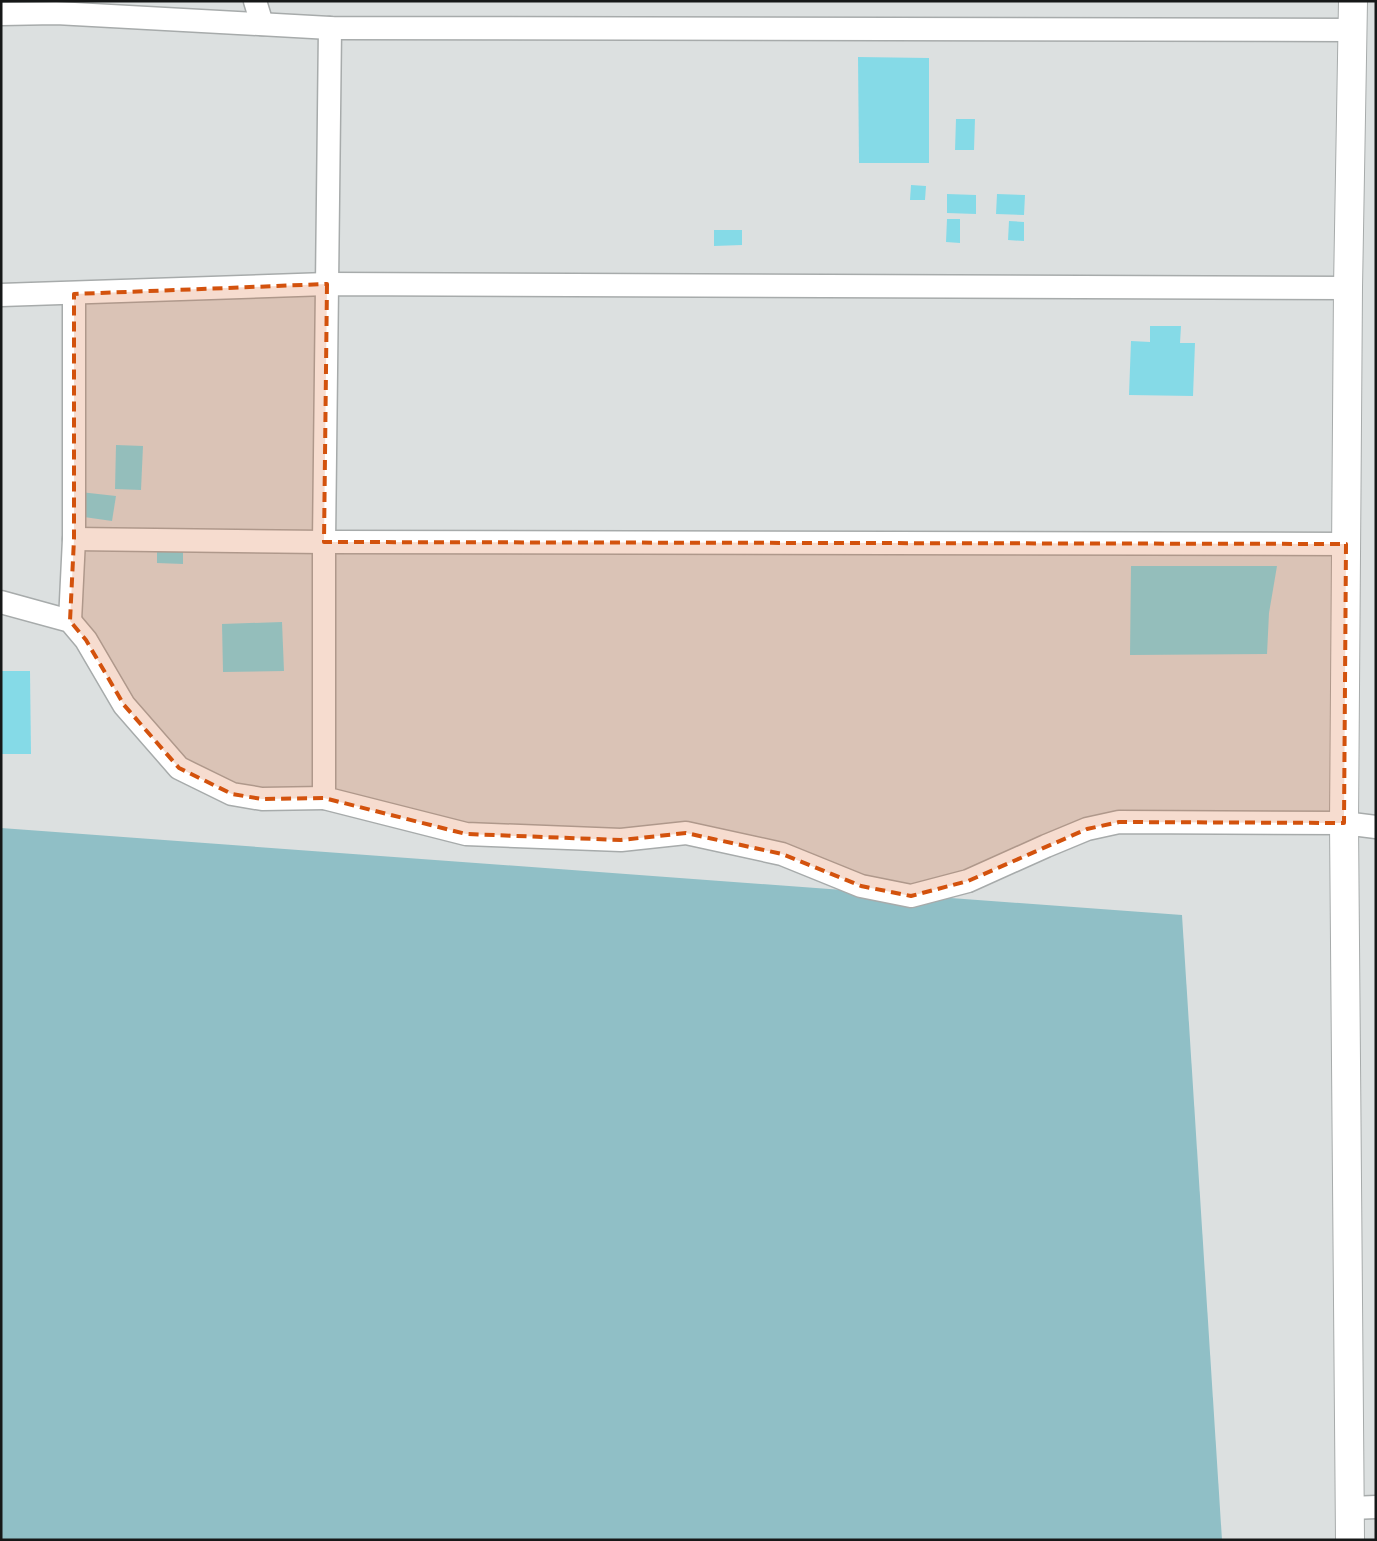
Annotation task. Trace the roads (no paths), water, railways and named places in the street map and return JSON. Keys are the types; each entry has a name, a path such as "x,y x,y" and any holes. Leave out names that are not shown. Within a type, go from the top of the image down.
{"street":[{"path":"255,1 262,24"},
{"path":"1350,1540 1363,1508 1344,823 1348,288 1354,1"},
{"path":"1,14 56,13 330,28 1353,30"},
{"path":"324,798 326,284 330,28"},
{"path":"1,296 326,284 1348,288"},
{"path":"70,621 74,539 74,294"},
{"path":"74,539 324,542 1346,544"},
{"path":"1,602 70,621 86,640 124,706 179,768 232,794 262,799 324,798 466,834 622,840 686,833 782,854 861,886 911,896 968,881 1087,829 1119,822 1344,823 1376,827"}]}
